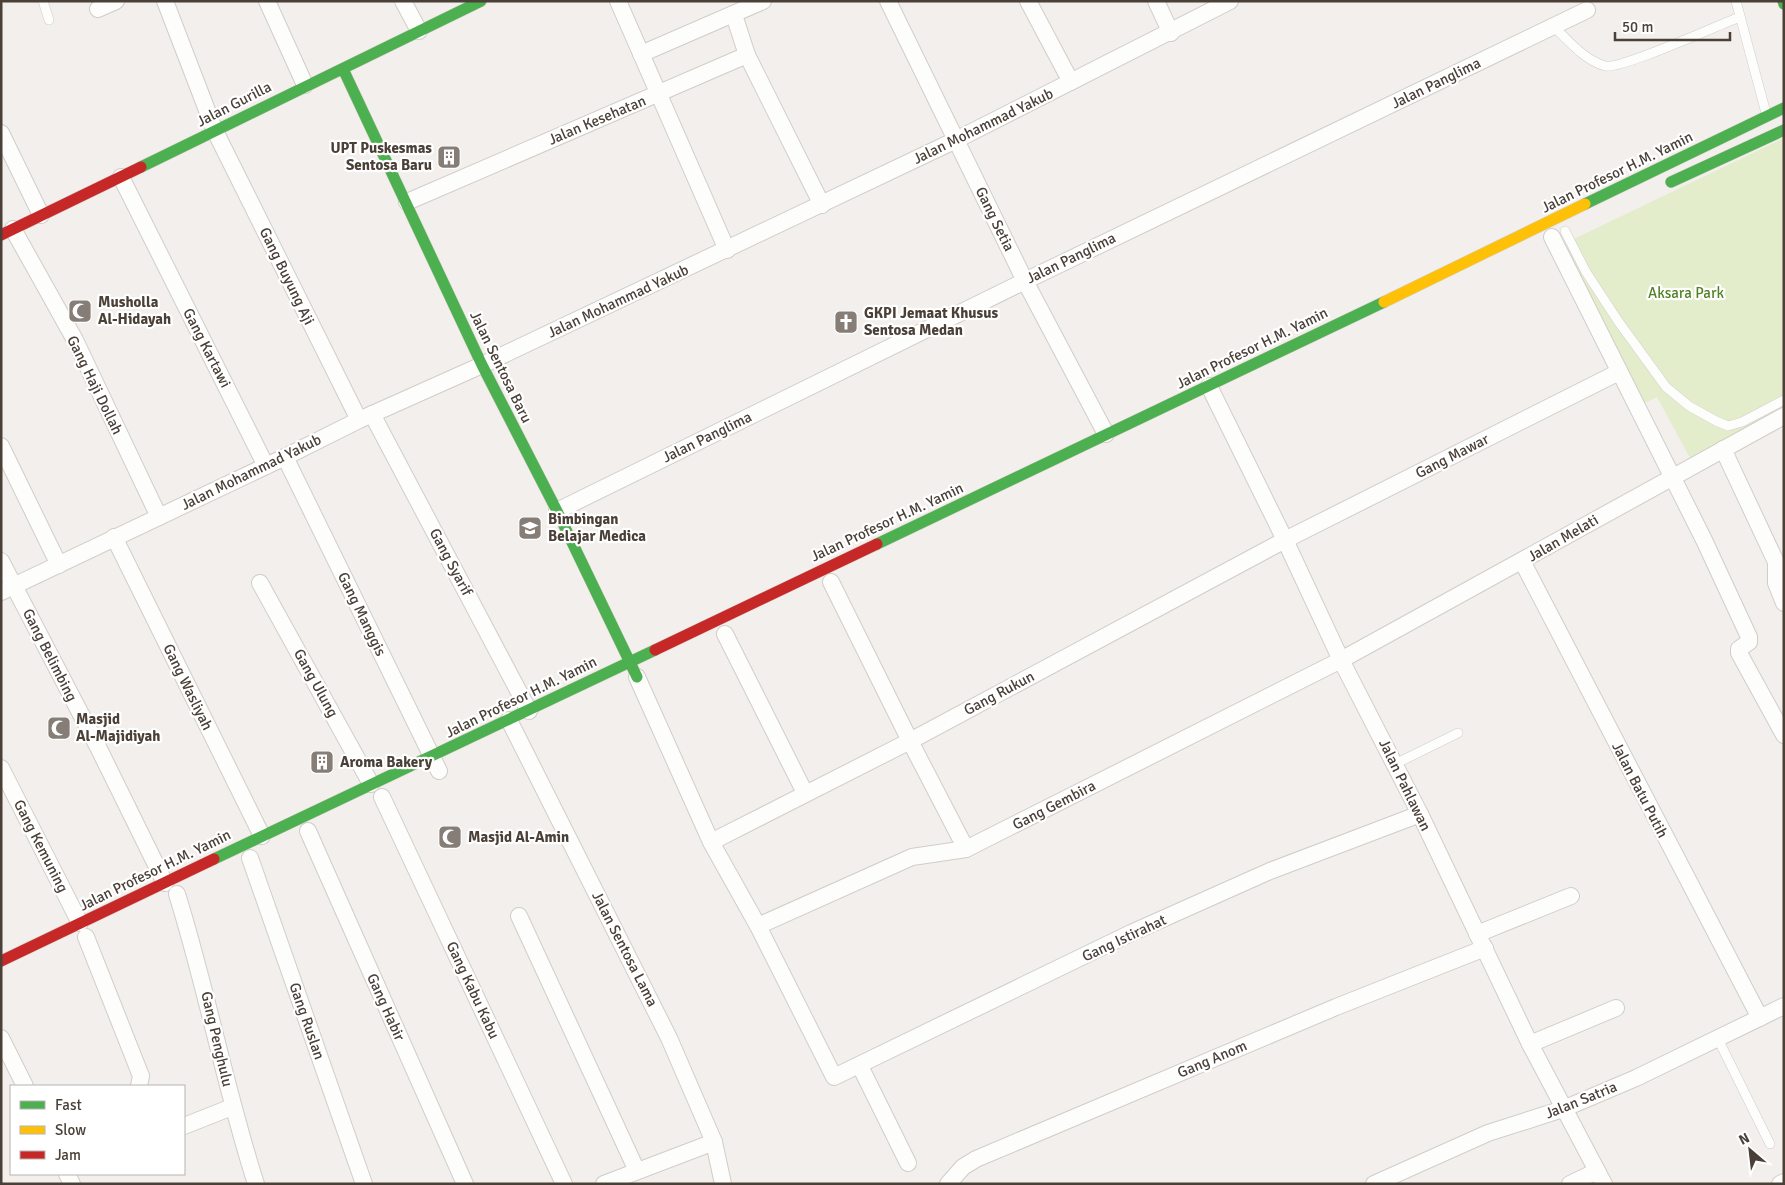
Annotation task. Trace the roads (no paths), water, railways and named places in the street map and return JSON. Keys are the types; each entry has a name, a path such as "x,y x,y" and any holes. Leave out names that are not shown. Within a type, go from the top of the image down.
{"main road":[{"name":"Jalan Gurilla","path":"7,232 305,85 343,69 482,1"},
{"name":"Jalan Sentosa Baru","path":"343,69 482,365 557,511 637,677"},
{"path":"1775,112 1784,99"},
{"name":"Jalan Profesor H.M. Yamin","path":"1,961 84,934 174,891 262,836 379,794 437,767 522,726 630,662 1106,434 1214,396 1775,112"},
{"path":"1661,186 1784,130"},
{"path":"812,574 830,583"}],"street":[{"path":"98,9 116,1"},
{"name":"Gang Buyung Aji","path":"165,1 215,131 365,417"},
{"path":"267,1 305,85"},
{"path":"403,1 419,32"},
{"path":"618,1 728,250"},
{"path":"641,54 763,1"},
{"name":"Gang Setia","path":"888,1 1025,280 1106,434"},
{"path":"1028,1 1071,82"},
{"path":"1156,1 1171,33"},
{"name":"Jalan Mohammad Yakub","path":"8,588 285,457 365,417 482,365 822,205 1171,33 1230,1"},
{"name":"Jalan Panglima","path":"557,511 1025,280 1587,10"},
{"path":"734,14 747,55 822,205"},
{"name":"Jalan Kesehatan","path":"407,202 747,55"},
{"path":"1,133 41,215"},
{"name":"Gang Kartawi","path":"120,177 266,466"},
{"name":"Gang Haji Dollah","path":"7,232 75,340 159,517"},
{"path":"1559,234 1619,372 1749,637 1749,642 1738,650 1741,659 1784,734"},
{"name":"Gang Mawar","path":"1285,540 1619,372"},
{"name":"Jalan Pahlawan","path":"1214,396 1342,660 1420,814 1530,1044 1600,1177"},
{"name":"Jalan Melati","path":"1342,660 1671,476 1784,416"},
{"name":"Gang Syarif","path":"365,417 522,726"},
{"path":"1,446 59,565"},
{"path":"1723,449 1776,562 1776,583 1784,603"},
{"name":"Gang Manggis","path":"285,457 437,767"},
{"name":"Gang Wasliyah","path":"114,538 262,836"},
{"name":"Gang Rukun","path":"711,842 910,741 1285,540"},
{"name":"Gang Belimbing","path":"1,561 8,588 174,891"},
{"name":"Jalan Batu Putih","path":"1522,561 1760,1018"},
{"name":"Gang Ulung","path":"260,583 379,794"},
{"path":"830,583 966,849"},
{"path":"725,634 805,793"},
{"name":"Gang Gembira","path":"758,926 912,856 966,849 1342,660"},
{"path":"637,677 711,842 758,926"},
{"name":"Jalan Sentosa Lama","path":"522,726 669,1038 714,1142 723,1184"},
{"name":"Gang Kemuning","path":"1,768 84,934 141,1076 139,1085"},
{"name":"Gang Kabu Kabu","path":"379,794 564,1184"},
{"name":"Gang Istirahat","path":"758,926 834,1077 1148,925 1270,871 1420,814"},
{"name":"Gang Habir","path":"308,831 465,1184"},
{"name":"Gang Ruslan","path":"250,858 364,1184"},
{"name":"Gang Penghulu","path":"174,891 204,985 232,1107 256,1184"},
{"name":"Gang Anom","path":"948,1184 963,1167 976,1159 1336,1007 1481,941 1571,896"},
{"path":"519,916 637,1171"},
{"name":"Jalan Satria","path":"1374,1184 1488,1133 1563,1109 1636,1078 1784,1006"},
{"path":"1530,1044 1616,1008"},
{"path":"1,1038 24,1085"},
{"path":"860,1066 908,1163"},
{"path":"185,1126 232,1107"},
{"path":"604,1184 714,1142"},
{"path":"1570,1184 1600,1177"},
{"path":"1780,1184 1784,1182"}],"lane":[{"path":"43,1 49,20"},
{"path":"1736,1 1740,17 1775,112"},
{"path":"1553,26 1591,60 1608,66 1632,60 1740,17"},
{"path":"1559,234 1618,321 1666,387 1689,406 1728,426 1742,422 1784,400"},
{"path":"1395,764 1458,733"},
{"path":"1718,1039 1770,1144"}],"place":[{"name":"UPT Puskesmas Sentosa Baru","path":"449,157"},
{"name":"Musholla Al-Hidayah","path":"80,311"},
{"name":"GKPI Jemaat Khusus Sentosa Medan","path":"846,322"},
{"name":"Bimbingan Belajar Medica","path":"530,528"},
{"name":"Masjid Al-Majidiyah","path":"59,728"},
{"name":"Aroma Bakery","path":"322,762"},
{"name":"Masjid Al-Amin","path":"450,837"}],"park label":[{"name":"Aksara Park","path":"1686,293"}]}
